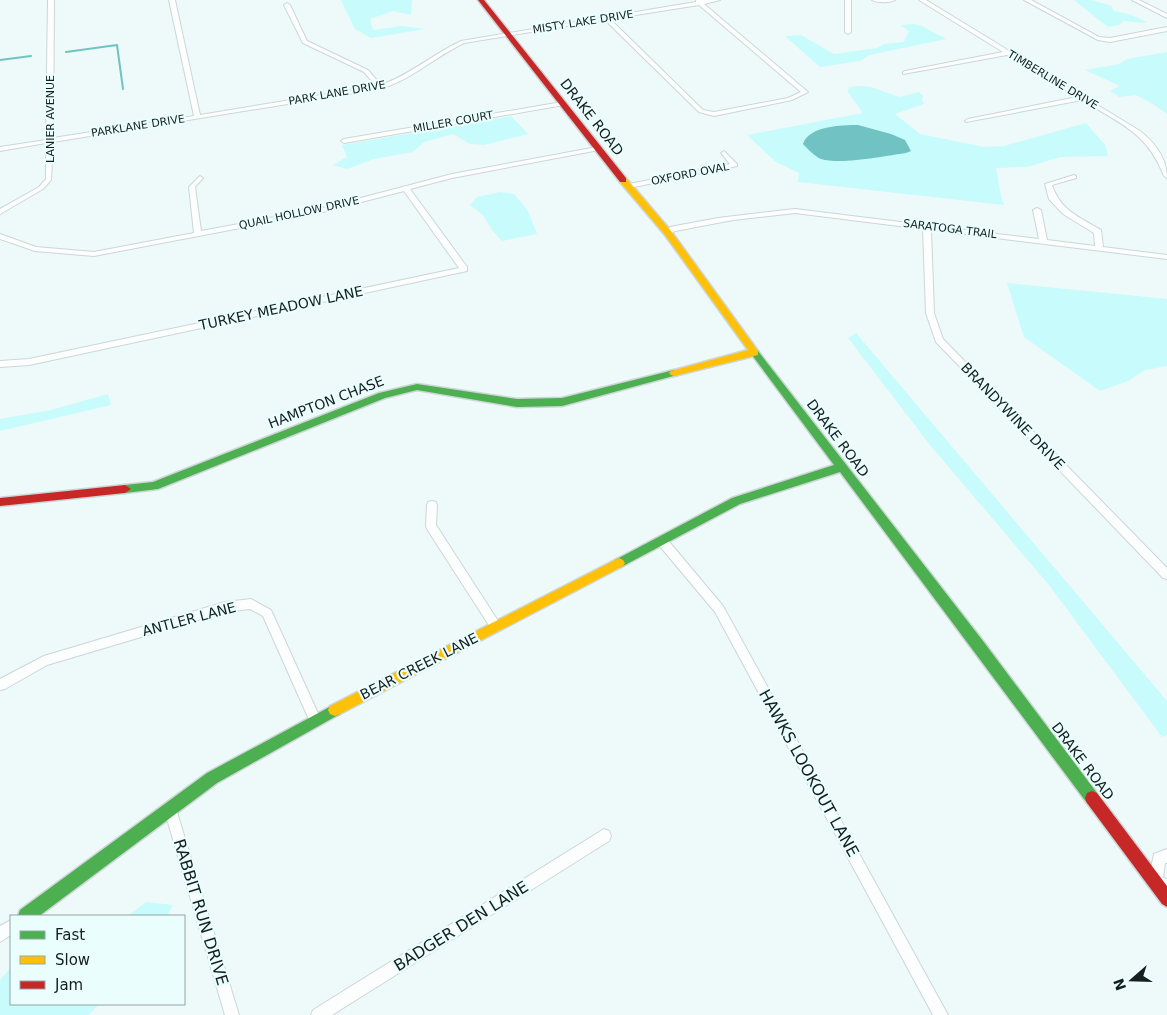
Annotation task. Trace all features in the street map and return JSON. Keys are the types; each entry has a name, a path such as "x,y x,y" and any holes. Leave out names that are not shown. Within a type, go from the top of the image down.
{"street":[{"name":"LANIER AVENUE","path":"0,212 41,188 49,179 51,140 51,0"},
{"path":"172,0 197,116"},
{"name":"DRAKE ROAD","path":"481,0 597,149 668,233 754,352 841,467 1161,884 1167,899"},
{"name":"MISTY LAKE DRIVE","path":"508,34 699,1 717,0"},
{"path":"848,0 848,32"},
{"path":"875,0 892,0"},
{"name":"TIMBERLINE DRIVE","path":"922,0 1138,132 1152,143 1167,176"},
{"path":"1027,0 1098,38 1115,39 1167,29"},
{"path":"1135,0 1167,16"},
{"path":"606,18 701,111 714,114 798,96 805,92 699,1"},
{"path":"288,5 305,42 366,71 380,87"},
{"name":"PARK LANE DRIVE","path":"275,104 380,87 401,80 456,45 508,34"},
{"path":"905,73 1007,53"},
{"path":"968,122 1082,98"},
{"name":"PARKLANE DRIVE","path":"0,148 275,104"},
{"name":"MILLER COURT","path":"344,141 562,104"},
{"name":"QUAIL HOLLOW DRIVE","path":"0,236 35,249 94,254 318,211 452,176 597,149"},
{"name":"OXFORD OVAL","path":"629,186 735,165 724,153"},
{"path":"198,234 192,187 200,178"},
{"path":"1074,178 1048,184 1053,199 1066,212 1098,232 1099,248"},
{"name":"TURKEY MEADOW LANE","path":"0,364 30,362 464,269 406,189"},
{"path":"1037,210 1043,240"},
{"name":"SARATOGA TRAIL","path":"668,233 678,235 725,224 732,218 761,213 794,211 1043,240 1167,257"},
{"name":"BRANDYWINE DRIVE","path":"927,227 930,313 939,340 1167,575"},
{"name":"HAMPTON CHASE","path":"0,502 154,486 383,395 417,387 517,402 562,402 754,352"},
{"name":"BEAR CREEK LANE","path":"27,915 212,778 315,720 736,501 841,467"},
{"path":"432,505 431,526 496,627"},
{"name":"HAWKS LOOKOUT LANE","path":"662,541 719,609 941,1015"},
{"name":"ANTLER LANE","path":"1,685 44,661 225,606 251,604 267,613 315,720"},
{"name":"RABBIT RUN DRIVE","path":"170,809 232,1015"},
{"name":"BADGER DEN LANE","path":"318,1015 604,836"},
{"path":"1161,884 1159,859 1167,856"},
{"path":"0,936 10,928"}],"shaded area":[{"path":"341,0 412,0 411,15 393,11 370,19 373,30 402,26 425,29 371,38 355,29"},
{"path":"1074,0 1091,0 1112,6 1113,11 1129,14 1147,22 1124,21 1119,25 1108,27"},
{"path":"913,24 922,26 946,39 869,55 860,61 820,67 785,36 801,35 834,54 904,42 909,31 901,25"},
{"path":"1167,52 1167,114 1136,95 1119,97 1110,91 1120,86 1085,70 1119,64 1127,59"},
{"path":"849,87 871,87 899,97 919,92 923,96 924,104 895,114 920,134 984,147 1004,146 1086,123 1105,145 1108,156 1060,157 1027,167 996,168 1004,205 798,182 799,173 776,162 747,135 863,113 848,92"},
{"path":"511,116 528,134 484,145 470,144 453,134 424,142 413,152 374,159 347,169 333,165 347,157 342,145"},
{"path":"858,125 905,140 911,151 863,159 830,161 818,158 803,144 806,138 819,130 835,126"},
{"path":"500,192 514,194 528,211 537,234 502,241 492,230 483,215 470,205 477,197"},
{"path":"1007,283 1167,299 1167,366 1145,370 1128,381 1100,391 1024,337"},
{"path":"856,333 1167,701 1167,735 1162,737 1049,585 930,445 848,338"},
{"path":"108,394 111,405 0,431 0,419 51,410"},
{"path":"146,902 173,905 168,915 129,915"},
{"path":"10,968 10,1005 99,1005 88,1015 0,1015 0,980"}],"waterway":[{"path":"66,52 117,45 123,89"},
{"path":"0,60 31,56"}],"traffic: fast":[{"path":"755,353 1092,798"},
{"path":"125,489 154,486 383,395 417,387 517,403 562,402 674,373"},
{"path":"619,563 736,501 841,467"},
{"path":"27,915 212,778 335,710"}],"traffic: slow":[{"path":"623,180 668,233 755,353"},
{"path":"674,373 754,352"},
{"path":"335,710 619,563"}],"traffic: jam":[{"path":"481,0 623,180"},
{"path":"0,502 125,489"},
{"path":"1092,798 1167,899"}]}
